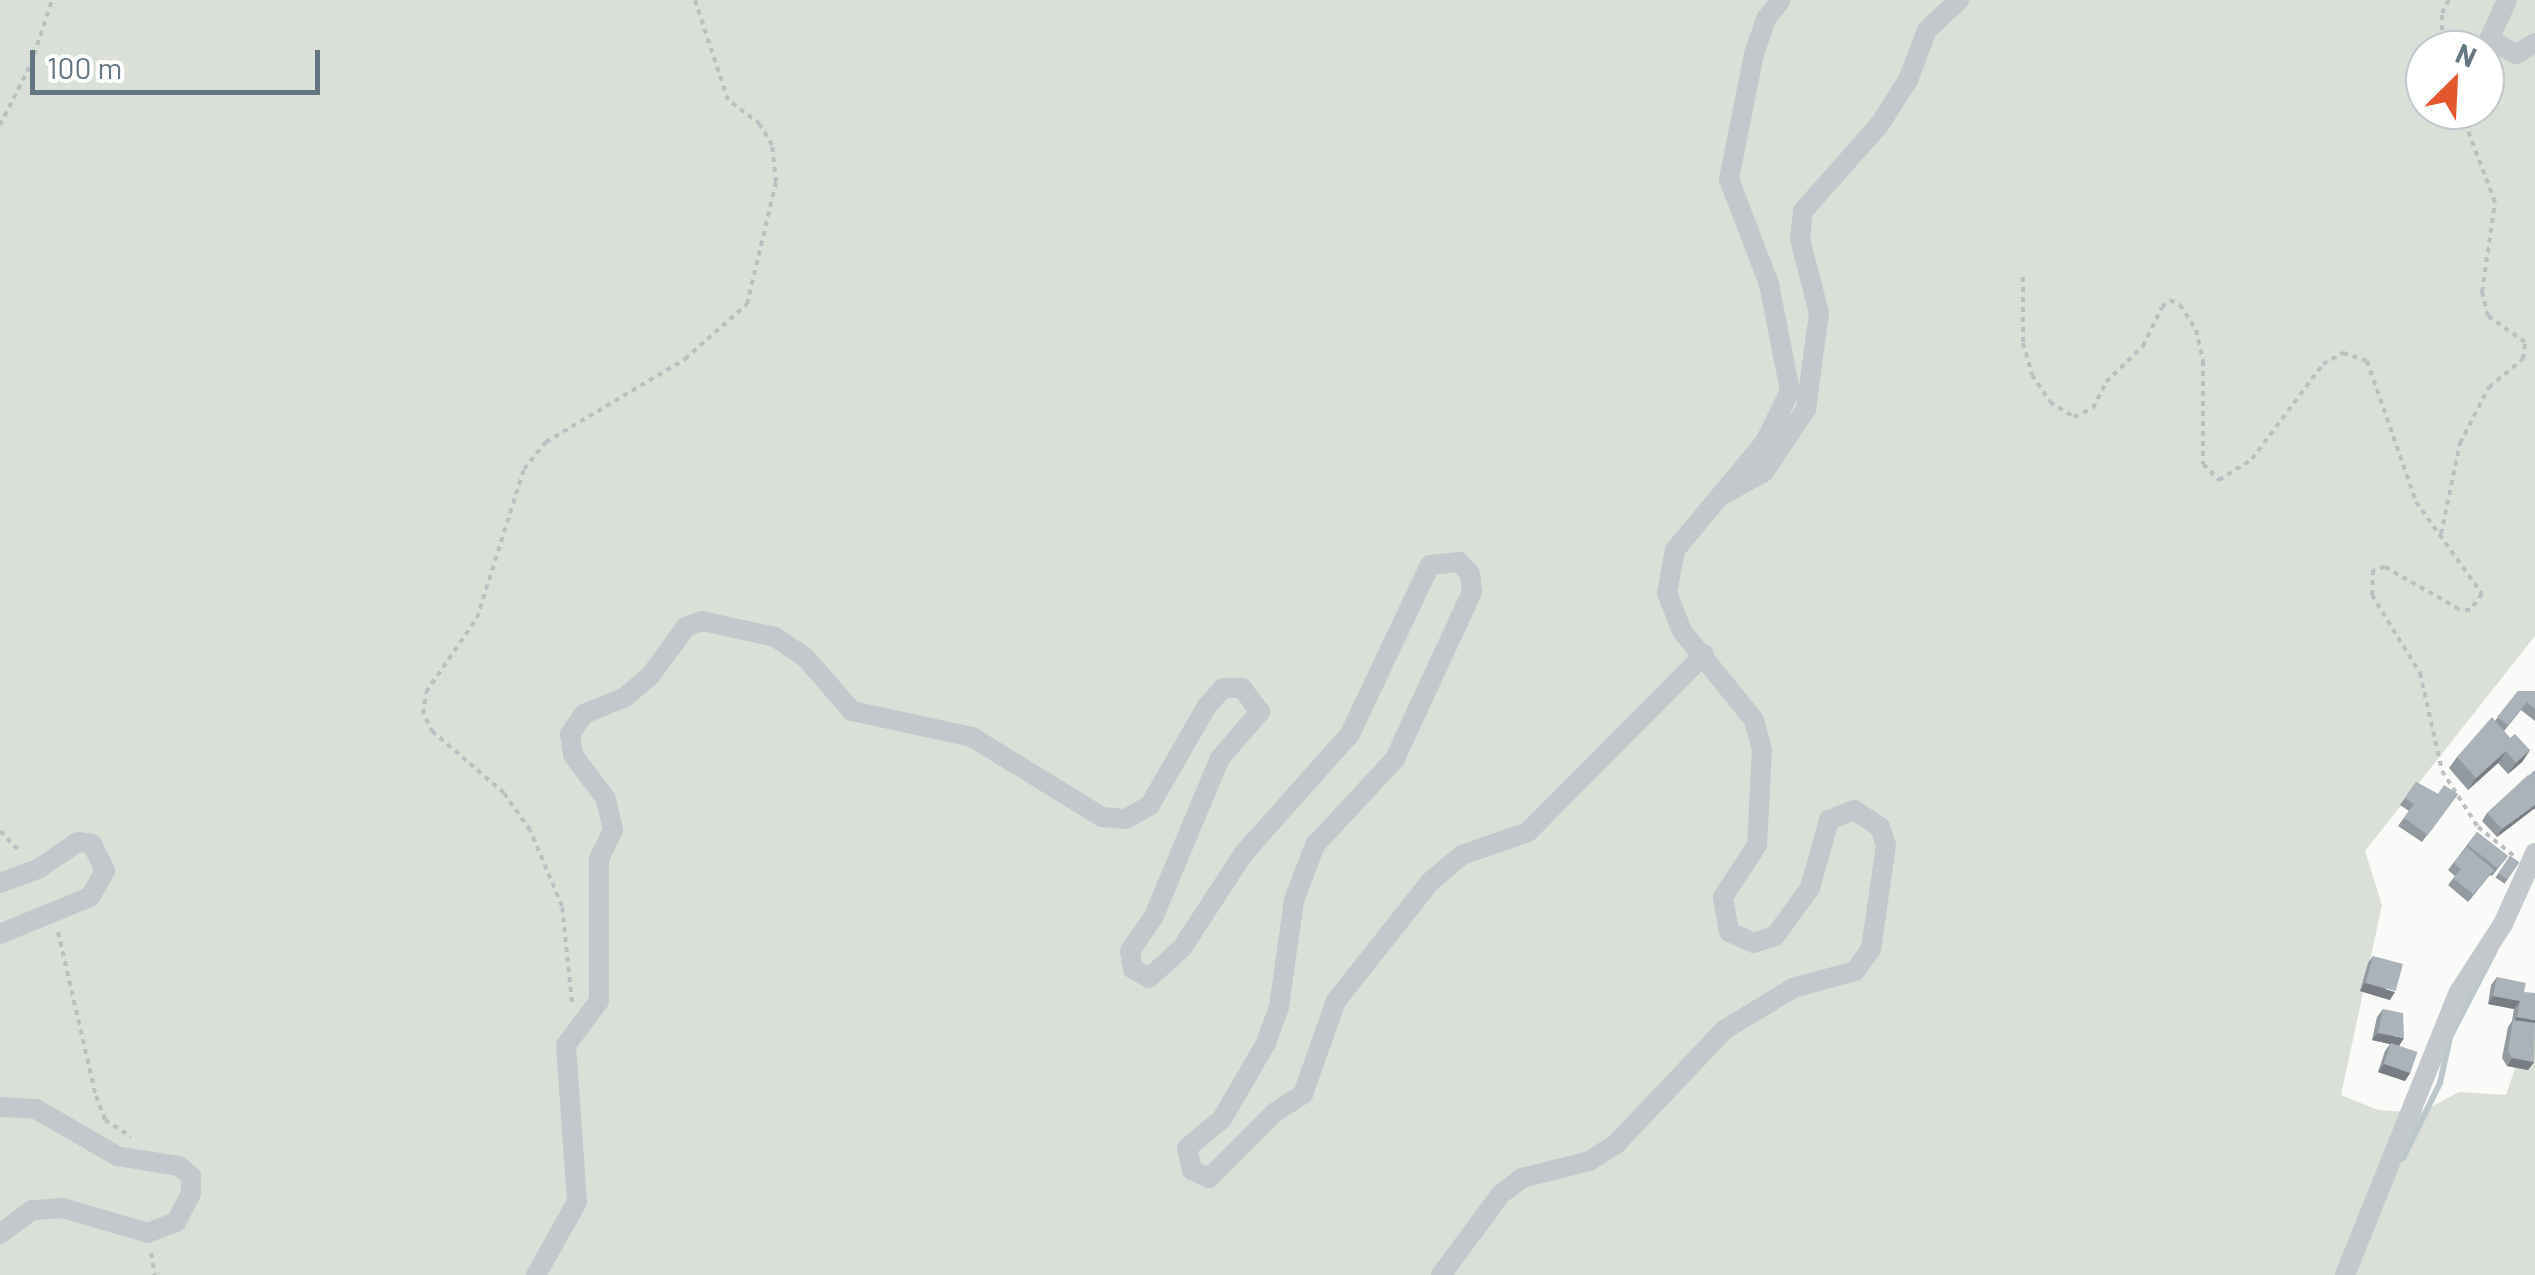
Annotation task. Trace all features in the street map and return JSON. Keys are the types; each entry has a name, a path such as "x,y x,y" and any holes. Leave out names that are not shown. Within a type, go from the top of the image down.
{"street":[{"path":"1441,1275 1500,1194 1522,1178 1588,1162 1616,1144 1724,1030 1793,988 1855,971 1871,948 1886,846 1880,828 1854,810 1829,820 1810,888 1776,936 1754,943 1729,932 1723,897 1757,845 1762,750 1754,720 1671,614 1666,593 1675,550 1765,442 1790,390 1769,284 1729,180 1754,54 1781,0"},
{"path":"1716,499 1764,472 1806,409 1820,313 1800,239 1803,212 1880,124 1908,80 1927,30 1959,0"},
{"path":"2507,0 2491,24 2490,40 2516,54 2535,43"},
{"path":"536,1275 577,1202 566,1046 599,1001 599,859 612,830 606,799 572,755 570,734 584,714 625,697 650,676 686,627 702,622 775,637 805,657 852,711 972,737 1102,818 1126,819 1150,806 1207,706 1224,688 1242,688 1260,712 1220,758 1154,916 1130,950 1134,970 1149,978 1182,948 1244,853 1350,734 1430,565 1459,562 1470,574 1472,592 1395,758 1315,846 1294,900 1279,1007 1266,1043 1222,1119 1188,1148 1192,1170 1209,1178 1274,1113 1304,1094 1336,1001 1430,882 1462,855 1528,832 1704,655"},
{"path":"0,883 38,870 78,842 92,844 102,856 103,882 90,897 0,934"},
{"path":"2345,1275 2459,992 2532,861"},
{"path":"0,1106 36,1108 128,1160 179,1166 190,1176 191,1194 176,1222 148,1234 63,1208 32,1210 0,1234"}],"path":[{"path":"0,125 31,64 52,0"},
{"path":"582,1020 572,1003 562,906 530,830 504,793 433,732 424,714 426,692 478,618 524,469 546,442 685,359 747,304 776,182 772,145 760,124 728,100 695,0"},
{"path":"2442,30 2442,13 2449,0"},
{"path":"2441,534 2460,443 2488,387 2523,359 2526,342 2488,316 2482,292 2495,202 2468,130"},
{"path":"2023,277 2023,343 2032,374 2050,402 2074,417 2093,408 2106,382 2143,346 2162,307 2170,300 2180,305 2196,330 2203,361 2203,464 2218,480 2252,459 2323,364 2343,353 2367,362 2416,502 2480,584 2476,606 2459,609 2386,567 2374,570 2372,595 2420,673 2442,772 2478,827 2532,861"},
{"path":"0,832 38,870"},
{"path":"53,913 96,1096 106,1120 136,1140"},
{"path":"148,1234 155,1275"}],"shaded area":[{"path":"0,0 2535,0 2535,636 2365,851 2382,905 2341,1095 2378,1110 2420,1113 2459,1092 2506,1095 2535,1009 2535,1275 0,1275"}],"building":[{"path":"2518,691 2535,691 2535,709 2527,702 2508,725 2497,717"},
{"path":"2492,717 2510,738 2515,734 2530,750 2516,763 2506,751 2476,778 2457,757"},
{"path":"2528,775 2535,782 2535,805 2502,829 2487,813"},
{"path":"2416,782 2438,794 2444,785 2458,794 2428,835 2404,818 2414,804 2405,798"},
{"path":"2477,832 2508,856 2498,869 2467,845"},
{"path":"2467,847 2494,870 2473,894 2453,878 2461,869 2453,863"},
{"path":"2510,856 2519,862 2507,880 2498,873"},
{"path":"2373,956 2403,964 2396,991 2366,983"},
{"path":"2497,977 2526,983 2524,992 2535,993 2535,1020 2517,1017 2520,1001 2493,996"},
{"path":"2383,1009 2403,1013 2404,1038 2378,1033"},
{"path":"2513,1020 2535,1023 2534,1062 2512,1058 2508,1051"},
{"path":"2391,1043 2417,1052 2410,1073 2384,1064"}],"waterway":[{"path":"2403,1158 2440,1083 2450,1037 2494,952"}]}
